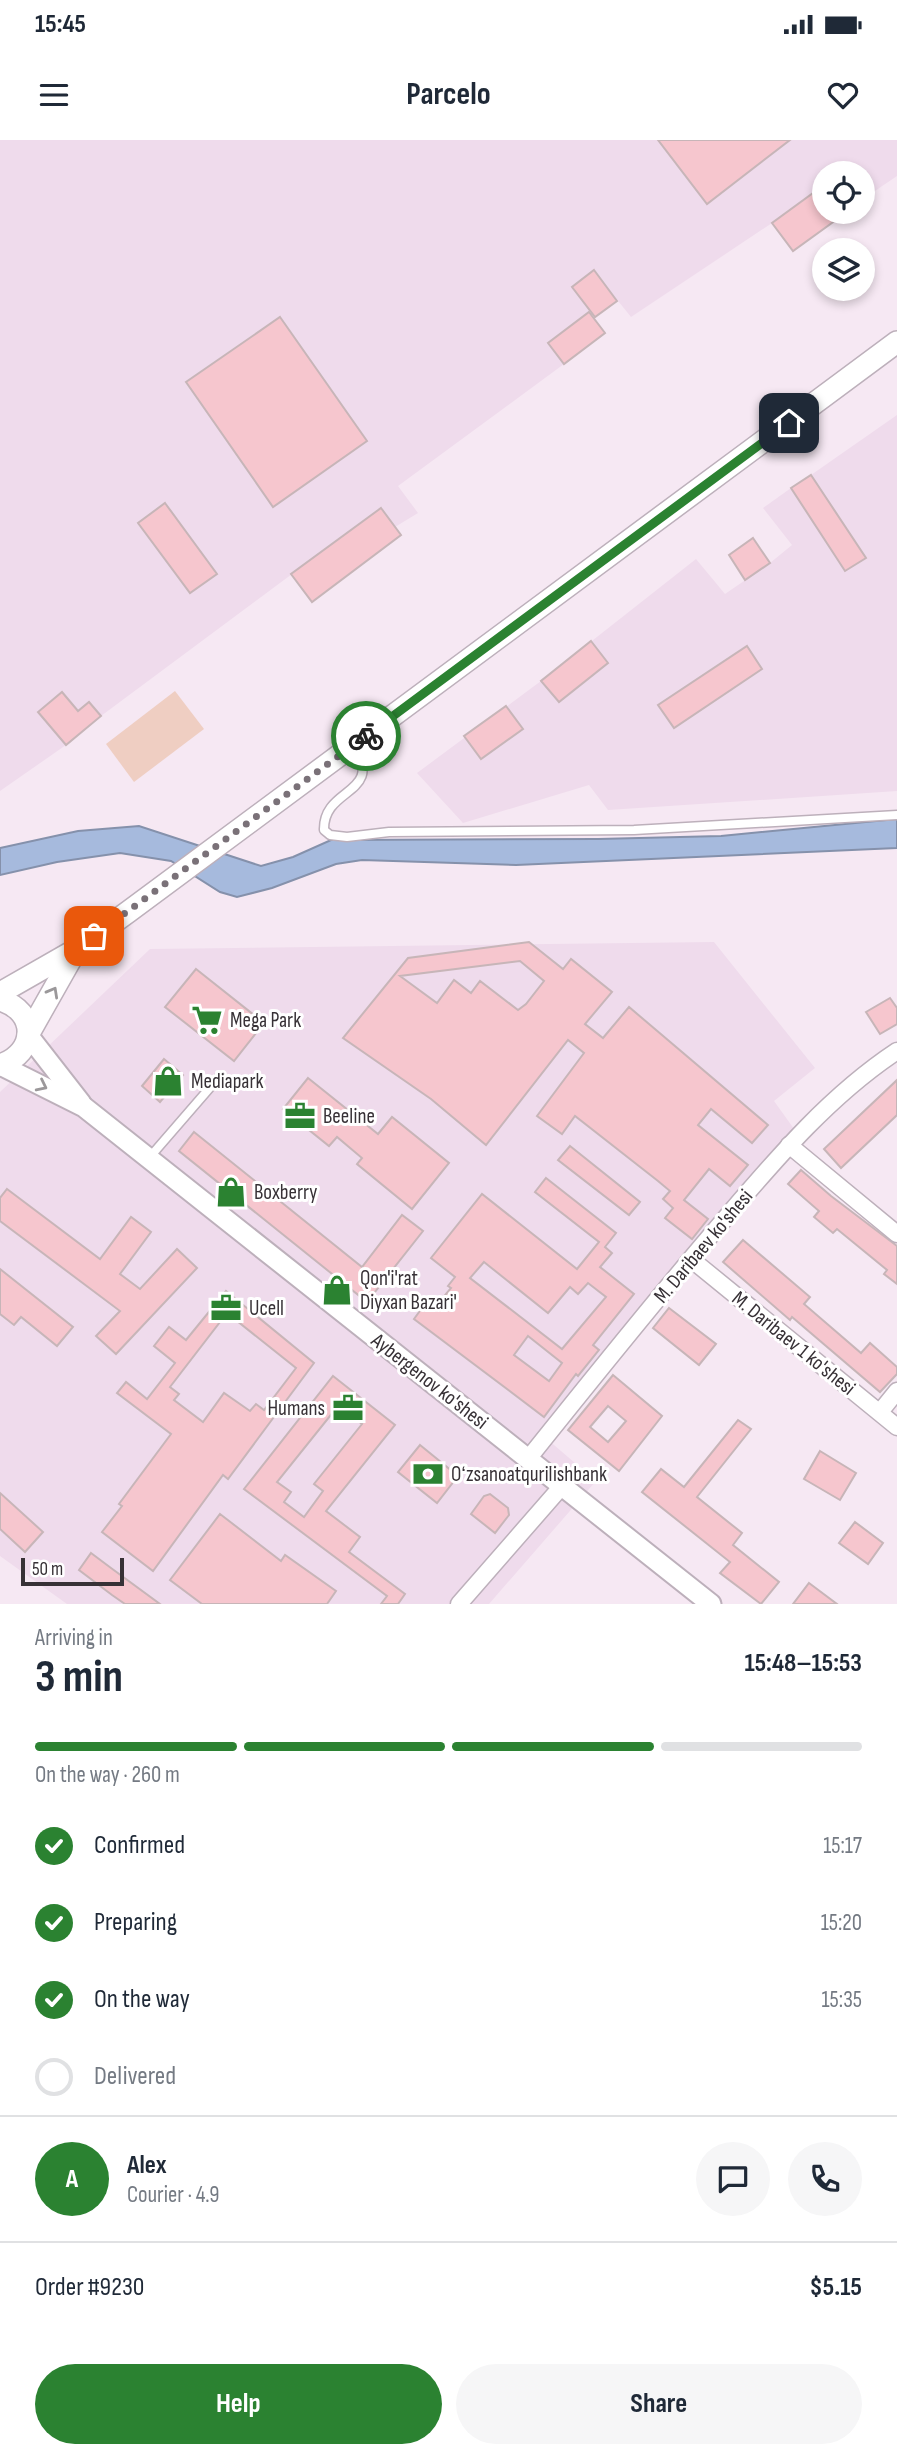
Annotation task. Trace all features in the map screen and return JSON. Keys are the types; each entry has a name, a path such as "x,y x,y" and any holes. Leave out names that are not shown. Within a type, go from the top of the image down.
{"main road":[{"path":"0,993 77,948 128,912 897,342"},
{"path":"28,1035 77,948"},
{"path":"0,1000 13,1004 22,1012 28,1035 26,1046 19,1055 0,1065"}],"street":[{"name":"Aybergenov ko'shesi","path":"28,1035 84,1107"},
{"name":"M. Daribaev ko'shesi","path":"528,1459 789,1144 863,1073 897,1051"},
{"name":"Aybergenov ko'shesi","path":"0,1065 84,1107 711,1604"},
{"path":"789,1144 897,1234"},
{"name":"M. Daribaev 1 ko'shesi","path":"691,1259 897,1427"},
{"path":"880,1412 897,1391"},
{"path":"459,1604 562,1486"}],"lane":[{"path":"354,745 360,755 361,782 336,800 324,818 324,830 330,835 346,837 418,831 634,830 897,816"},
{"path":"149,1158 220,1076"}],"shaded area":[{"path":"0,140 897,140 897,176 875,191 875,161 812,161 812,194 631,317 594,271 572,287 590,311 548,343 564,364 398,486 418,513 395,527 381,508 101,716 66,745 0,791","holes":["280,317 367,441 273,506 186,382"]},
{"path":"897,415 897,791 608,810 589,785 463,823 417,773 541,681 696,559 725,594 770,563 792,545 763,508 791,488 845,571 866,558 811,475"},
{"path":"175,691 204,729 134,782 106,744"},
{"name":"Qon'i'rat Diyxan Bazari'","path":"714,942 815,1068 774,1101 802,1140 547,1439 596,1481 489,1604 67,1604 0,1556 0,1092 150,949"}],"water":[{"path":"897,819 897,848 516,865 362,860 336,864 272,888 237,897 220,892 171,861 120,853 57,862 0,875 0,848 78,831 139,826 261,866 293,857 331,840 721,836"}],"building":[{"path":"658,140 790,140 707,204"},
{"path":"812,194 812,224 830,224 793,251 772,223"},
{"path":"594,270 617,301 595,317 572,287"},
{"path":"589,312 605,333 564,364 548,343"},
{"path":"280,317 367,441 273,507 186,382"},
{"path":"811,475 866,558 845,571 791,488"},
{"path":"165,503 217,574 190,593 138,523"},
{"path":"381,508 401,535 312,602 291,574"},
{"path":"753,538 770,563 745,580 729,555"},
{"path":"591,641 608,663 559,702 541,681"},
{"path":"747,646 762,669 674,728 658,705"},
{"path":"62,692 78,711 89,702 101,716 66,745 38,712"},
{"path":"506,706 523,729 481,759 464,736"},
{"path":"529,942 563,969 571,959 612,992 585,1024 603,1038 629,1007 768,1125 752,1143 711,1109 698,1125 748,1165 730,1186 709,1169 684,1200 708,1219 692,1239 665,1218 673,1208 663,1199 670,1191 658,1181 575,1116 562,1134 537,1116 584,1053 568,1040 486,1145 431,1099 343,1038 408,958","holes":["520,961 544,981 518,1010 480,981 471,993 454,980 437,1003 400,976"]},
{"path":"196,969 264,1023 234,1061 165,1007"},
{"path":"890,998 897,1008 897,1024 880,1034 866,1012"},
{"path":"164,1059 183,1075 160,1102 142,1086"},
{"path":"308,1078 378,1134 392,1117 449,1163 412,1209 357,1164 362,1158 337,1137 329,1146 283,1109"},
{"path":"897,1080 897,1115 841,1168 824,1149"},
{"path":"194,1132 362,1267 402,1215 423,1231 367,1302 179,1151"},
{"path":"570,1146 640,1202 629,1215 558,1160"},
{"path":"801,1170 897,1246 897,1284 884,1274 887,1270 837,1229 833,1233 814,1217 819,1211 788,1184"},
{"path":"546,1178 616,1233 605,1247 612,1253 600,1267 634,1294 593,1345 599,1350 578,1376 576,1374 544,1417 414,1319 425,1304 433,1310 451,1288 448,1286 455,1277 431,1258 482,1194 577,1269 599,1242 535,1192","holes":["484,1262 548,1313 570,1287 578,1294 588,1283 606,1297 562,1349 470,1278","528,1336 562,1363 549,1381 514,1355"]},
{"path":"7,1189 100,1259 131,1217 151,1232 120,1274 140,1289 177,1249 197,1268 116,1354 96,1336 120,1311 0,1221 0,1198"},
{"path":"743,1240 810,1297 804,1304 861,1353 870,1343 897,1367 897,1374 880,1392 723,1262"},
{"path":"0,1269 73,1327 57,1346 21,1317 14,1325 0,1314"},
{"path":"226,1291 314,1363 228,1479 223,1475 153,1571 102,1532 122,1506 119,1504 171,1434 117,1393 126,1382 147,1399 175,1363 154,1346 169,1327 186,1340","holes":["227,1313 296,1368 264,1410 256,1404 250,1411 224,1393 203,1422 174,1400 179,1394 170,1387"]},
{"path":"669,1308 716,1344 699,1365 653,1328"},
{"path":"613,1375 662,1416 619,1471 568,1430","holes":["608,1406 626,1421 608,1442 590,1427"]},
{"path":"333,1376 395,1425 326,1511 360,1537 349,1552 405,1594 398,1604 381,1604 387,1596 244,1489","holes":["338,1406 362,1424 314,1484 323,1491 304,1517 284,1502 291,1492 277,1482"]},
{"path":"738,1420 751,1429 697,1497 742,1533 733,1545 779,1582 761,1604 720,1573 730,1562 642,1492 661,1469 684,1487"},
{"name":"Oʻzsanoatqurilishbank","path":"420,1445 458,1476 437,1503 398,1472"},
{"path":"820,1451 856,1473 840,1500 804,1479"},
{"path":"0,1493 43,1532 25,1552 0,1529"},
{"path":"490,1494 508,1508 509,1515 495,1533 471,1514 484,1496"},
{"path":"220,1514 281,1561 285,1555 336,1591 327,1604 202,1604 170,1580"},
{"path":"855,1522 883,1543 868,1564 839,1543"},
{"path":"91,1553 160,1604 125,1604 112,1595 79,1570"},
{"path":"809,1583 837,1604 793,1604"}],"way so far":[{"path":"94,936 366,736"}],"place":[{"name":"Mega Park","path":"207,1020"},
{"name":"Mediapark","path":"168,1081"},
{"name":"Beeline","path":"300,1116"},
{"name":"Boxberry","path":"231,1192"},
{"name":"Qon'i'rat Diyxan Bazari'","path":"337,1290"},
{"name":"Ucell","path":"226,1308"},
{"name":"Humans","path":"348,1408"},
{"name":"Oʻzsanoatqurilishbank","path":"428,1474"}],"route":[{"path":"366,736 789,423"}]}
